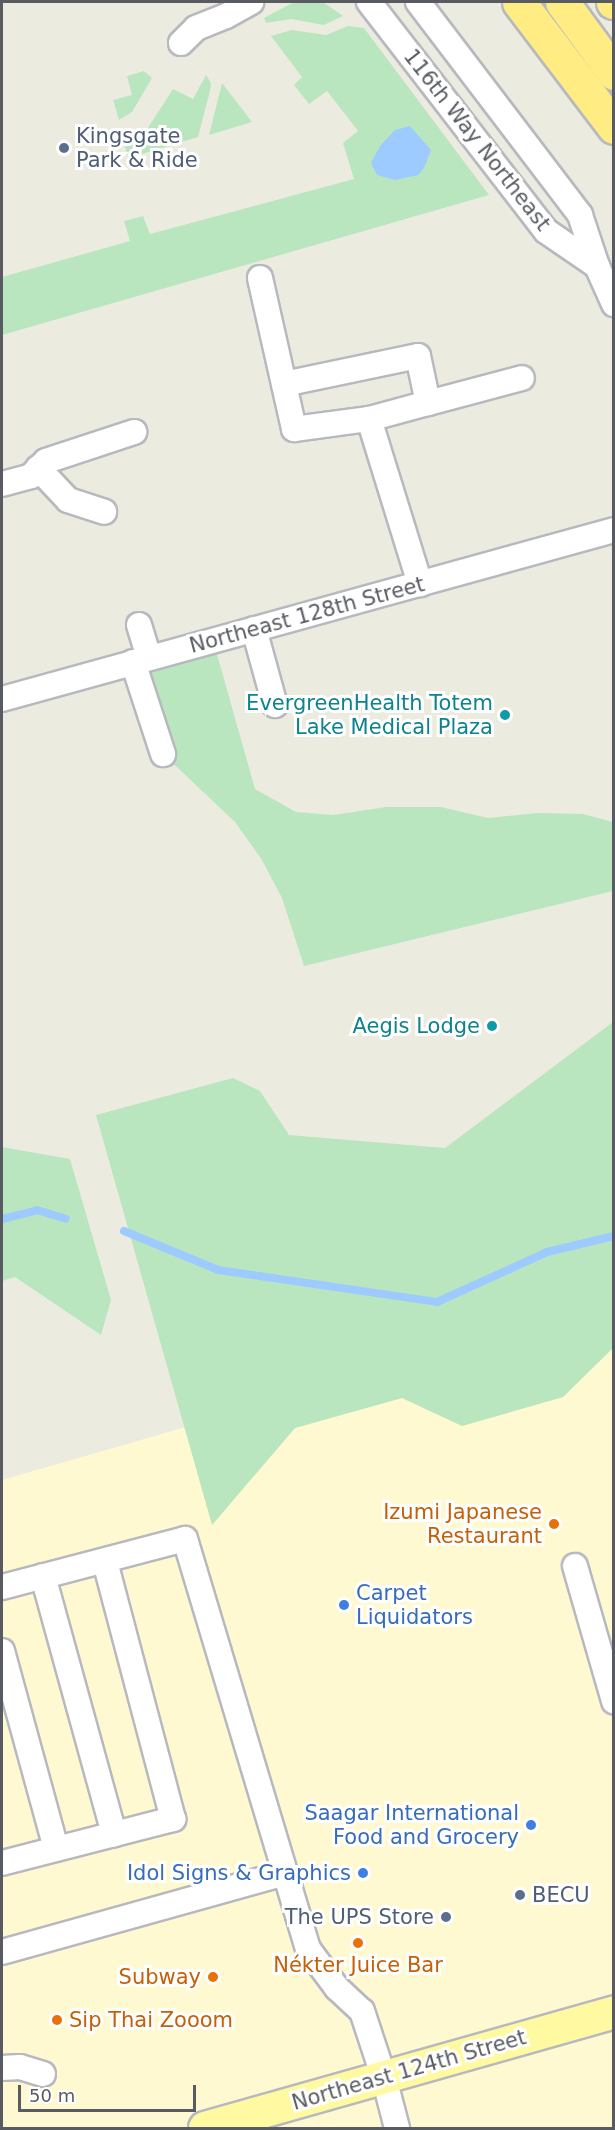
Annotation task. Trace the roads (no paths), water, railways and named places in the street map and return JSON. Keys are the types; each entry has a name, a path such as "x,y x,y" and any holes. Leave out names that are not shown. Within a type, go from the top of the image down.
{"highway":[{"path":"519,2 614,127"},
{"path":"562,2 614,73"}],"main road":[{"name":"Northeast 124th Street","path":"205,2128 614,2012"}],"street":[{"path":"180,43 196,28 226,16 251,2"},
{"name":"116th Way Northeast","path":"369,2 546,231 597,266"},
{"name":"116th Way Northeast","path":"418,2 580,215 597,266 614,304"},
{"path":"260,278 294,429 369,419 522,378"},
{"path":"284,384 418,356 428,403"},
{"path":"369,419 420,584"},
{"path":"2,484 31,476 46,461 134,432"},
{"path":"38,468 68,500 104,512"},
{"name":"Northeast 128th Street","path":"2,699 614,530"},
{"path":"139,625 141,660 163,754"},
{"path":"254,629 275,705"},
{"path":"2,1587 185,1539 308,1949 337,1988 362,2010 397,2128"},
{"path":"2,1863 173,1819 105,1561"},
{"path":"575,1566 614,1701"},
{"path":"43,1576 114,1834"},
{"path":"2,1651 56,1849"},
{"path":"2,1952 285,1873"},
{"path":"2,2068 20,2067 43,2074"}],"water":[{"path":"410,126 431,150 424,168 418,175 395,180 377,175 371,163 380,146 395,130"}],"waterway":[{"path":"2,1219 37,1210 66,1219"},
{"path":"124,1231 218,1270 437,1302 547,1252 614,1236"}],"place":[{"name":"Kingsgate Park & Ride","path":"64,148"},
{"name":"EvergreenHealth Totem Lake Medical Plaza","path":"505,715"},
{"name":"Aegis Lodge","path":"492,1026"},
{"name":"Izumi Japanese Restaurant","path":"554,1524"},
{"name":"Carpet Liquidators","path":"344,1605"},
{"name":"Saagar International Food and Grocery","path":"531,1825"},
{"name":"Idol Signs & Graphics","path":"363,1873"},
{"name":"BECU","path":"520,1895"},
{"name":"The UPS Store","path":"446,1917"},
{"name":"Nékter Juice Bar","path":"358,1943"},
{"name":"Subway","path":"213,1977"},
{"name":"Sip Thai Zooom","path":"57,2020"}]}
